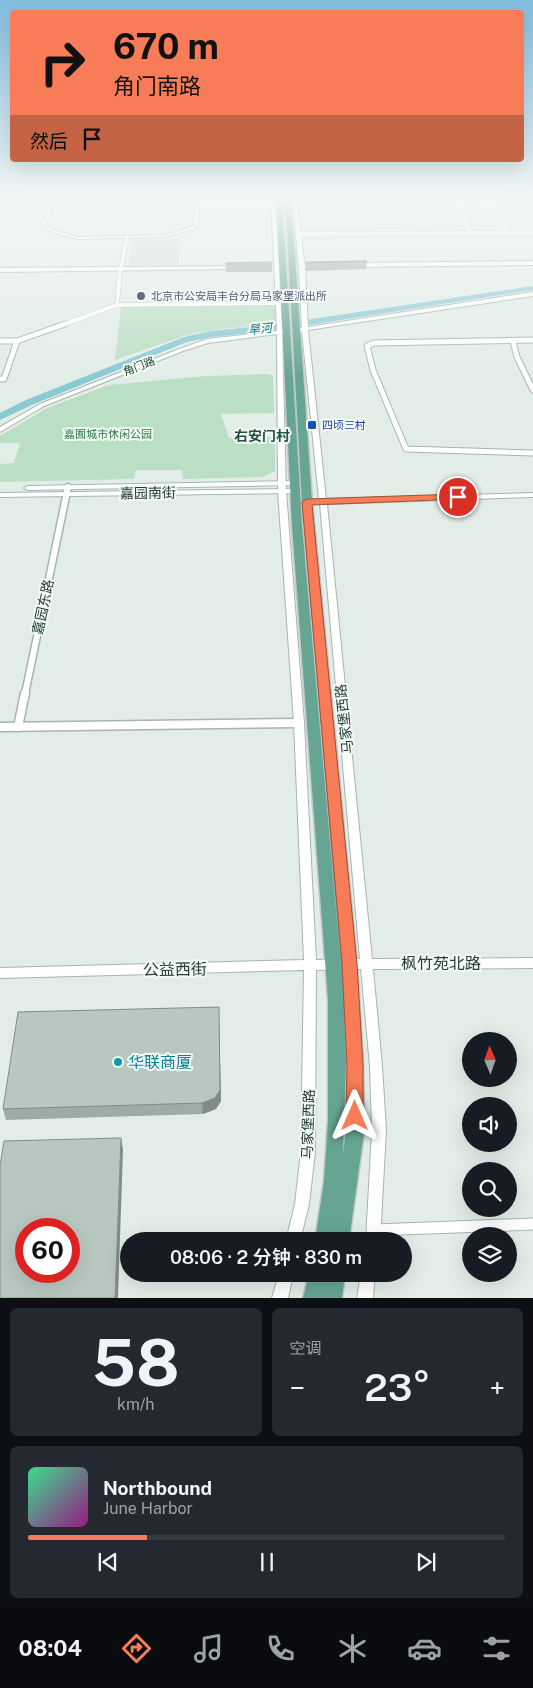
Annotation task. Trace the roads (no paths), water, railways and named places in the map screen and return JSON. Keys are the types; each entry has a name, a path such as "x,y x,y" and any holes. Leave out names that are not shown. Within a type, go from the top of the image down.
{"main road":[{"name":"马家堡西路","path":"279,258 279,268 292,327 307,502 341,964 336,1132 331,1205 326,1232"},
{"name":"马家堡西路","path":"292,258 295,487 341,964 355,1065 355,1132 341,1232"},
{"name":"嘉园南街","path":"0,489 67,491 295,487"},
{"name":"嘉园南街","path":"0,496 67,491"},
{"path":"313,1298 316,1282"},
{"path":"332,1298 335,1282"}],"street":[{"path":"117,305 123,258"},
{"name":"马家堡西路","path":"295,1232 302,1204 308,1152 310,965 299,723 282,487 292,327 302,268 301,258"},
{"path":"350,267 533,265"},
{"path":"266,268 312,267"},
{"path":"0,272 247,268"},
{"name":"马家堡西路","path":"279,268 279,303 292,327 323,502 368,964 376,1066 379,1130 374,1232"},
{"name":"角门路","path":"0,430 42,406 207,341 292,327 533,294"},
{"path":"0,342 16,341 117,305 279,303"},
{"path":"533,340 374,343 366,346 373,370 406,449 533,453"},
{"path":"0,380 4,380 16,341"},
{"path":"513,341 517,357 533,390"},
{"name":"嘉园东路","path":"18,727 67,491"},
{"path":"307,502 533,495"},
{"path":"0,727 299,723"},
{"name":"枫竹苑北路","path":"341,964 533,962"},
{"name":"公益西街","path":"0,973 341,964"},
{"path":"412,1232 533,1224"},
{"path":"280,1298 284,1282"},
{"path":"365,1298 367,1282"}],"waterway":[{"name":"旱河","path":"0,417 30,402 184,340 211,334 271,328 533,288"}],"place":[{"name":"北京市公安局丰台分局马家堡派出所","path":"141,296"},
{"name":"四顷三村","path":"312,425"},
{"name":"华联商厦","path":"118,1062"}],"district":[{"name":"右安门村","path":"262,436"}],"park label":[{"name":"嘉囿城市休闲公园","path":"108,434"}]}
